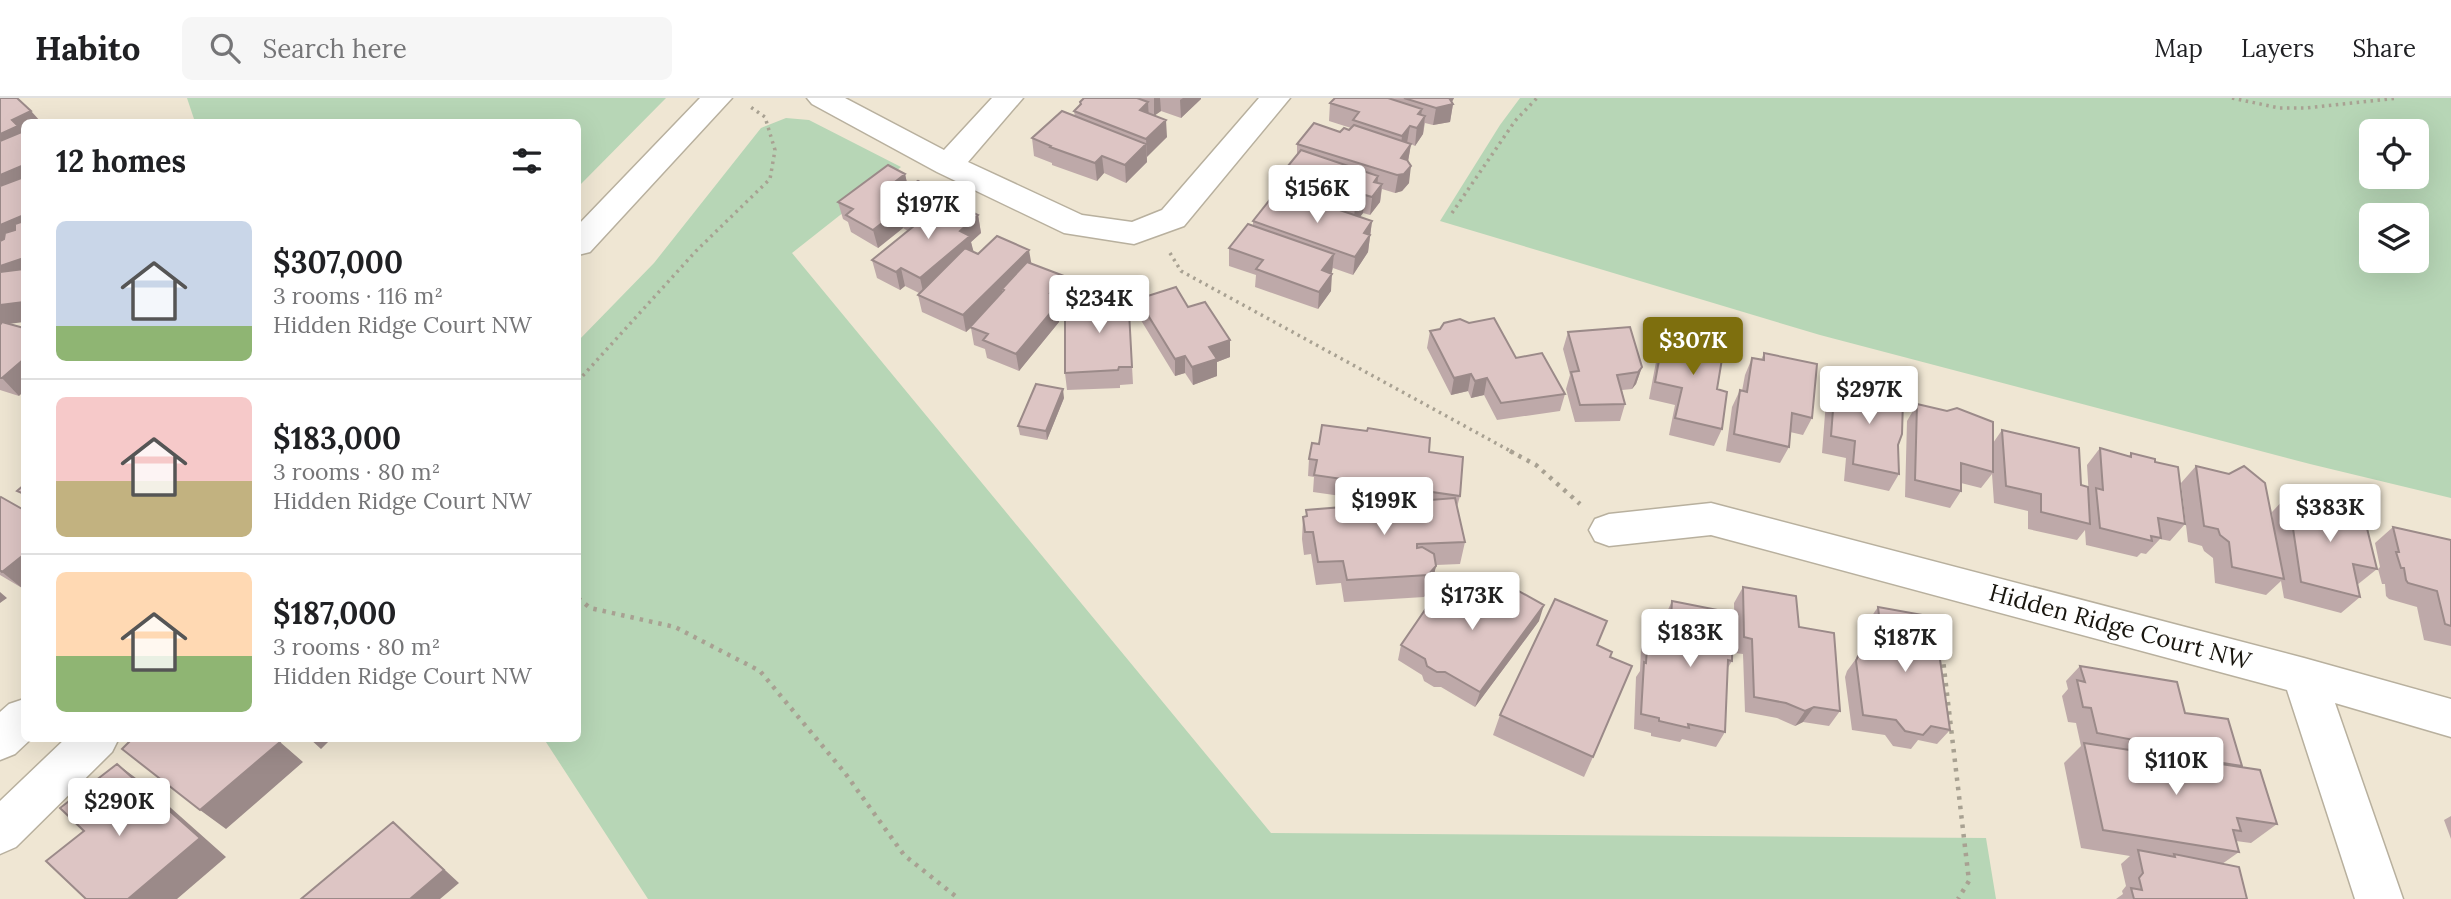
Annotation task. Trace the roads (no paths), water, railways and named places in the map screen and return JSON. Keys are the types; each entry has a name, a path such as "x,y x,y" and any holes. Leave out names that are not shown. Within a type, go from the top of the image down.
{"street":[{"path":"581,241 717,98"},
{"path":"822,98 948,165 1075,225 1134,233 1173,218 1275,98"},
{"path":"948,165 1008,98"},
{"name":"Hidden Ridge Court NW","path":"1609,530 1711,519 2304,676 2451,718"},
{"path":"2304,676 2379,899"},
{"path":"0,740 21,721"},
{"path":"0,832 93,742"}]}
